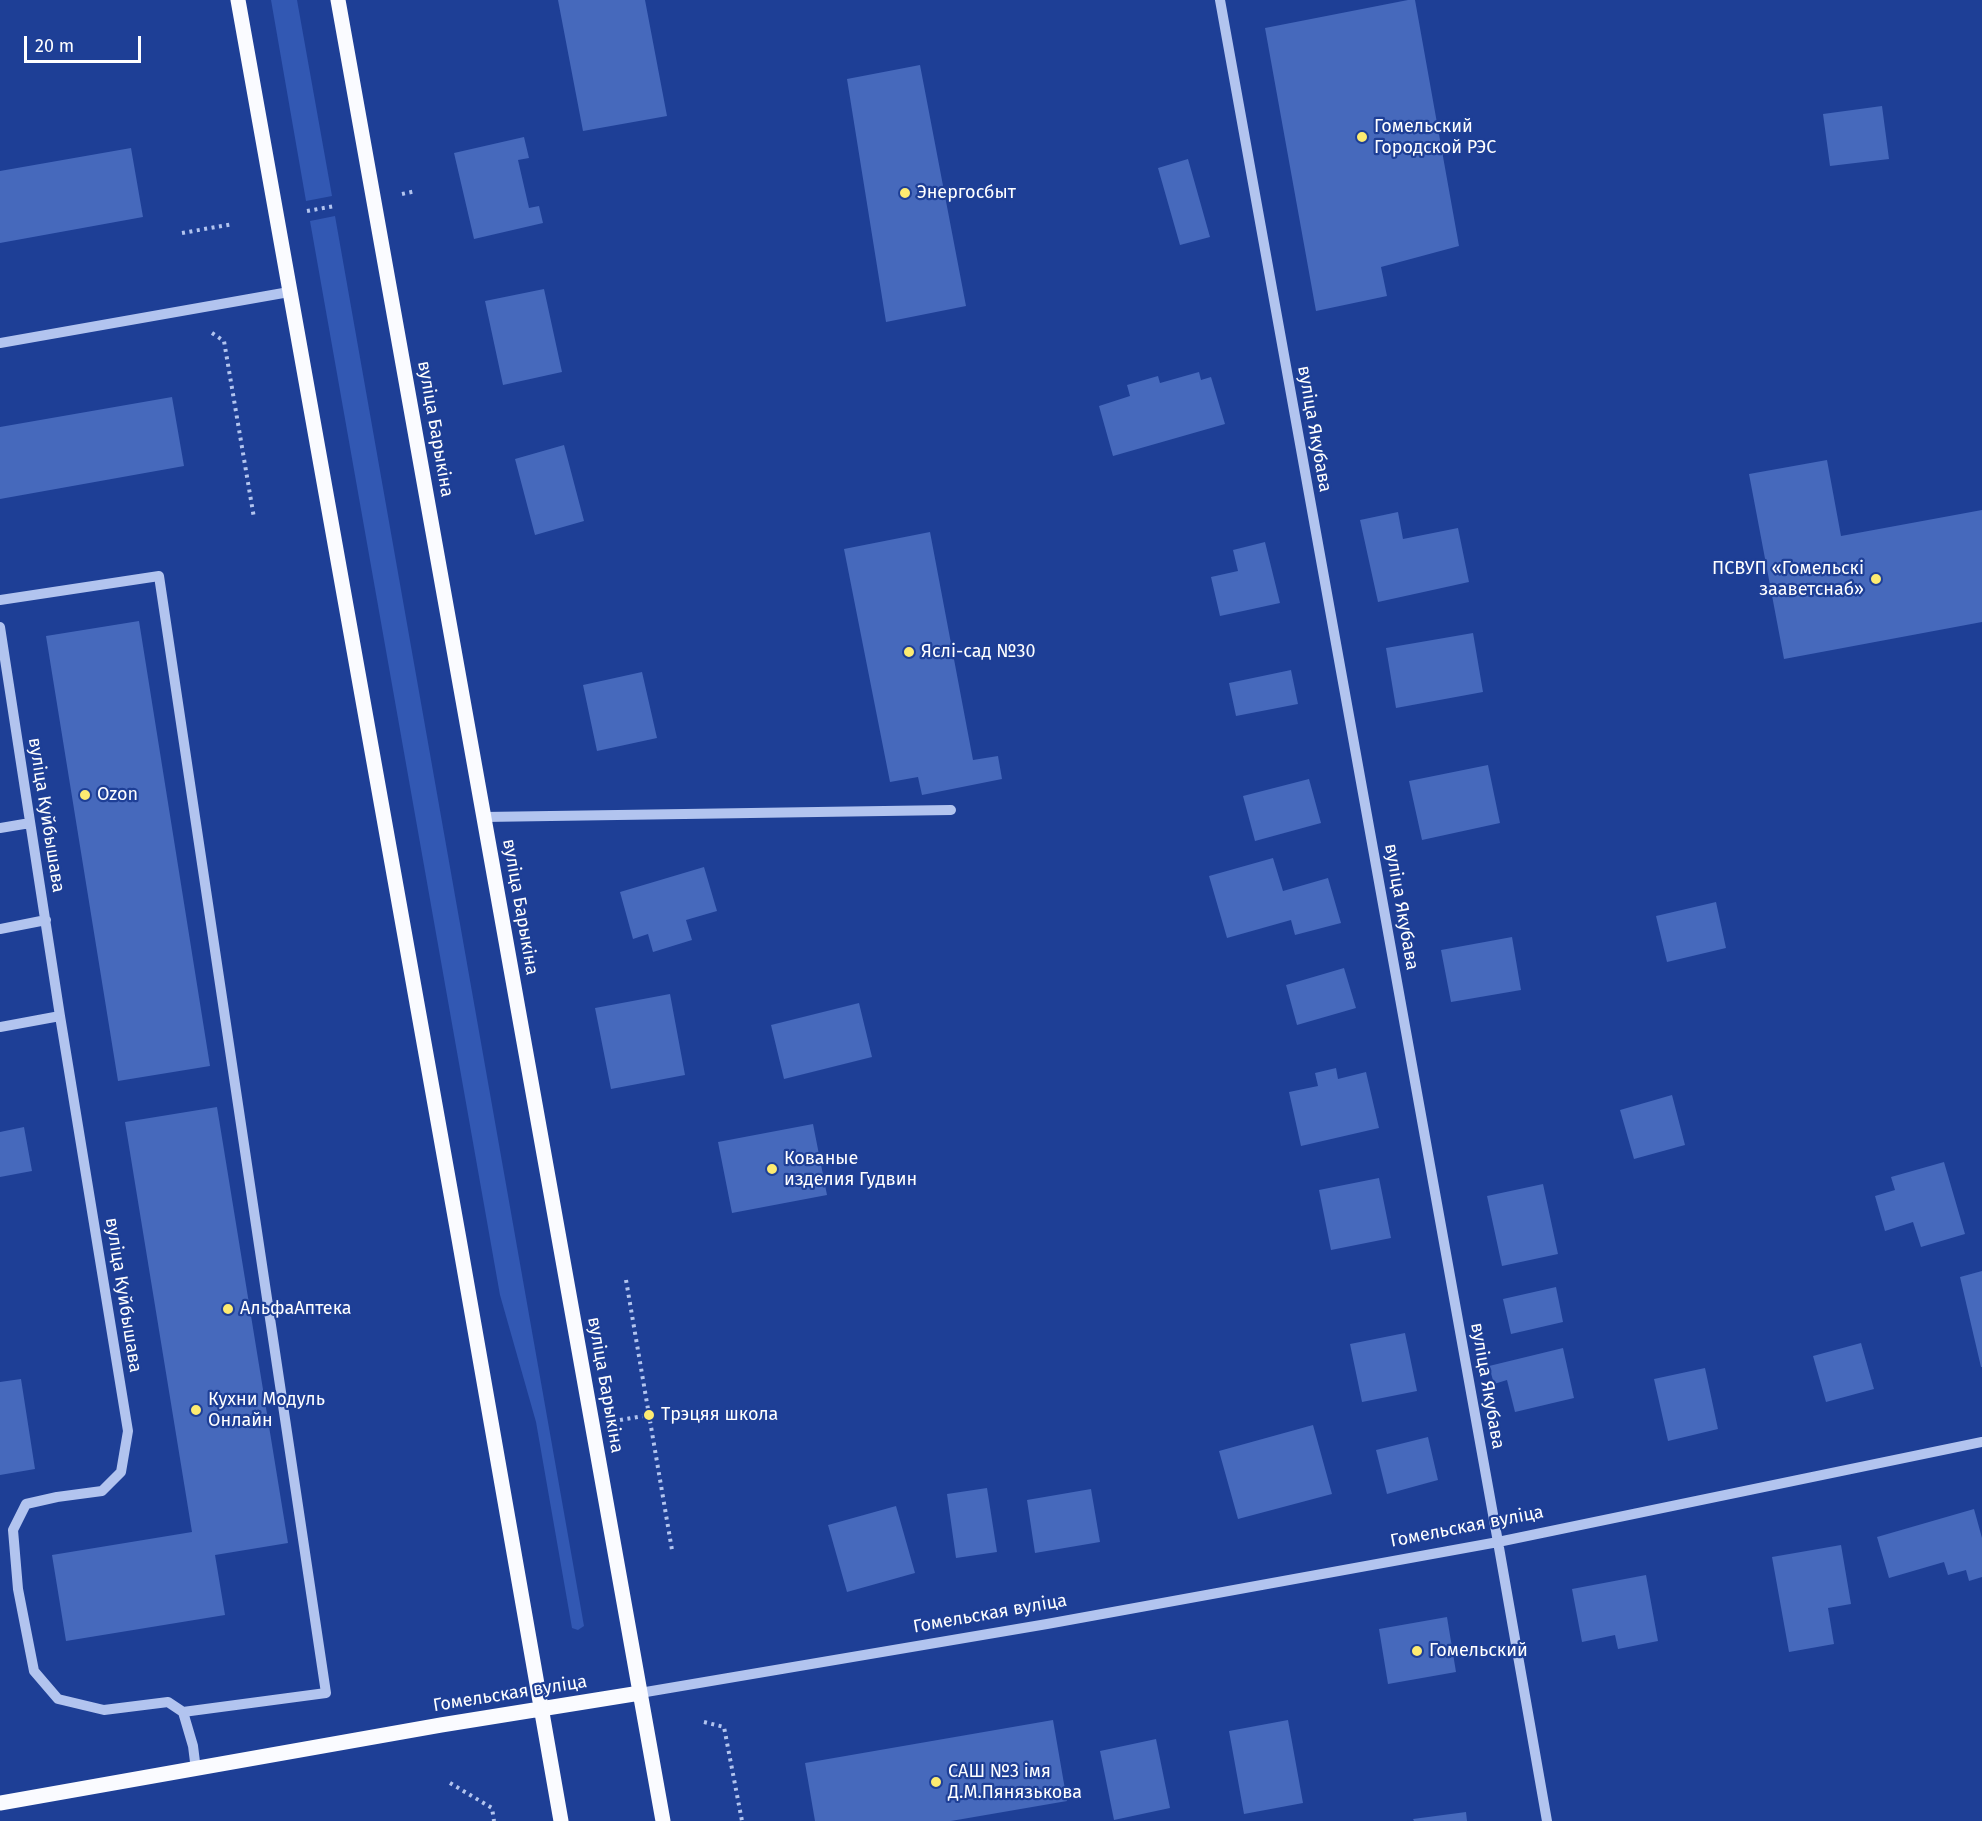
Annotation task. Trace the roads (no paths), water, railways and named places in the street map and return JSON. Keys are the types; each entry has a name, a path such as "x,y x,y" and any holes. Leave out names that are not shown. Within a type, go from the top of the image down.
{"main road":[{"path":"238,0 462,1251 561,1821"},
{"name":"вуліца Барыкіна","path":"338,0 663,1821"},
{"name":"Гомельская вуліца","path":"0,1803 540,1708 640,1693"}],"street":[{"name":"вуліца Якубава","path":"1220,0 1498,1542 1546,1821"},
{"path":"0,343 290,292"},
{"path":"0,600 159,576 326,1693 183,1712 193,1746 196,1770"},
{"name":"вуліца Куйбышава","path":"0,627 60,1016 128,1431 121,1472 102,1491 26,1504 13,1530 18,1589 34,1671 58,1699 104,1710 168,1702 183,1712"},
{"path":"484,817 951,810"},
{"path":"0,828 30,823"},
{"path":"0,929 46,920"},
{"path":"0,1027 60,1016"},
{"name":"Гомельская вуліца","path":"640,1693 1025,1628 1498,1542 1982,1442"}],"place":[{"name":"Гомельский Городской РЭС","path":"1362,137"},
{"name":"Энергосбыт","path":"905,193"},
{"name":"ПСВУП «Гомельскі зааветснаб»","path":"1876,579"},
{"name":"Яслі-сад №30","path":"909,652"},
{"name":"Ozon","path":"85,795"},
{"name":"Кованые изделия Гудвин","path":"772,1169"},
{"name":"АльфаАптека","path":"228,1309"},
{"name":"Кухни Модуль Онлайн","path":"196,1410"},
{"name":"Трэцяя школа","path":"649,1415"},
{"name":"Гомельский","path":"1417,1651"},
{"name":"САШ №3 імя Д.М.Пянязькова","path":"936,1782"}]}
